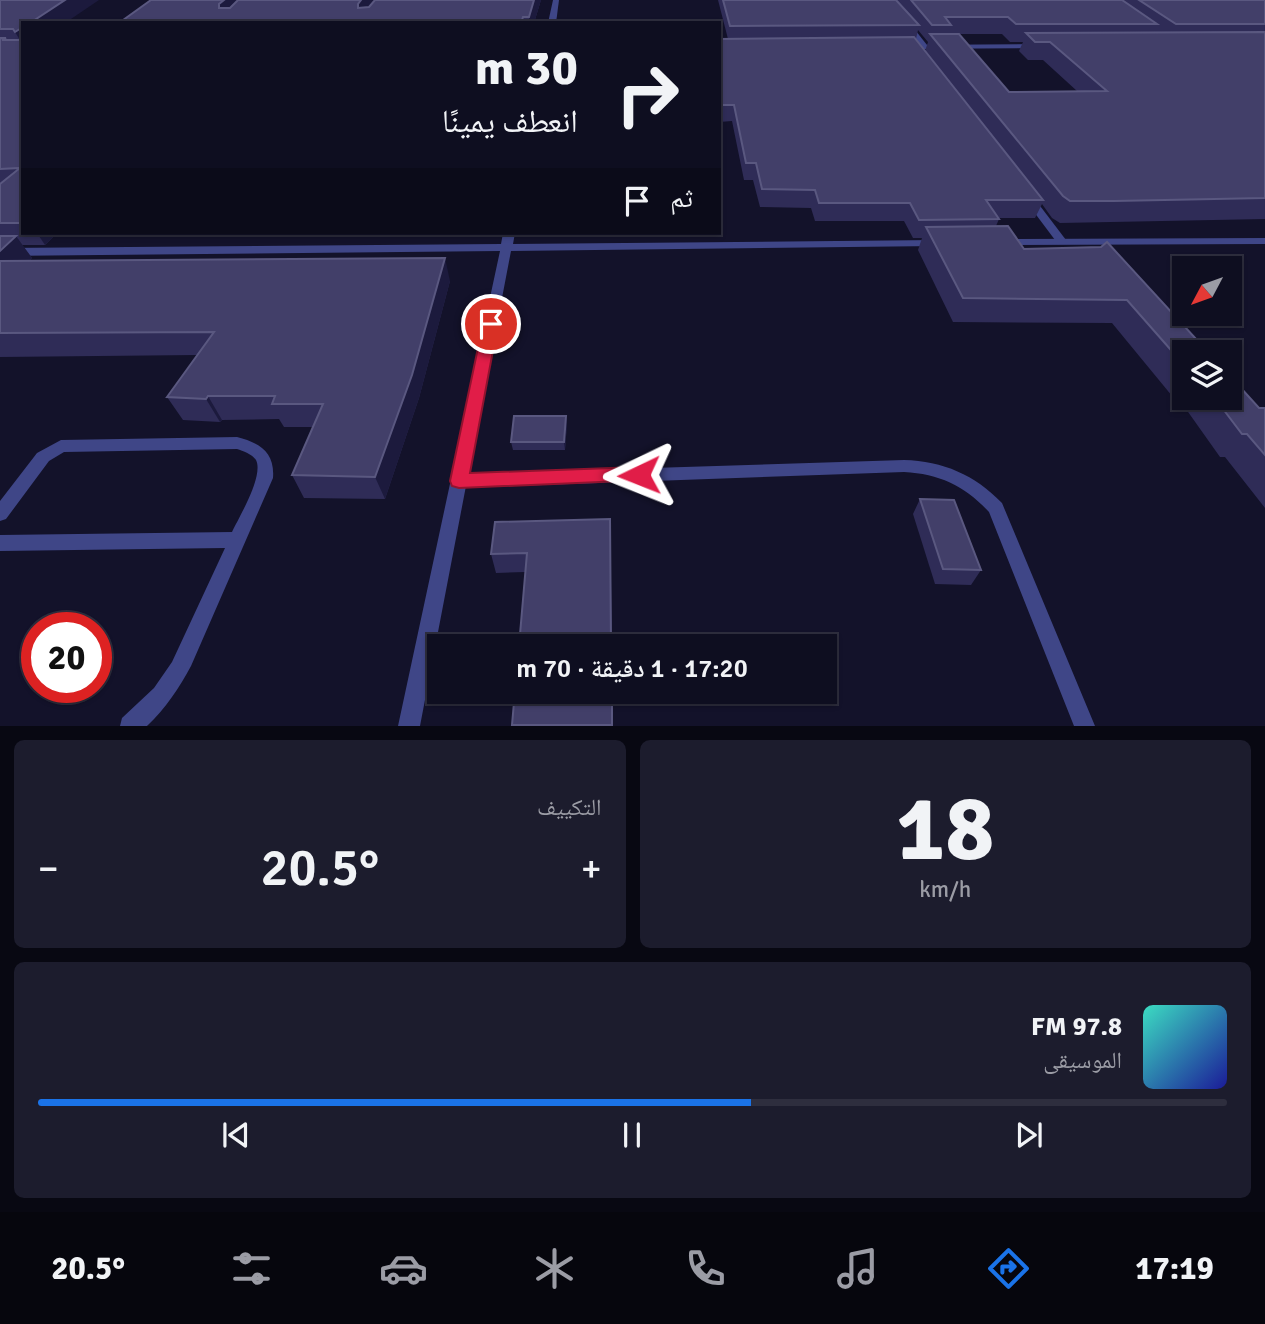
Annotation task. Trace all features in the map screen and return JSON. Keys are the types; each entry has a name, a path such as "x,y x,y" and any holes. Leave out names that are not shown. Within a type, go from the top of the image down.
{"street":[{"path":"552,21 556,0"},
{"path":"901,18 920,50"},
{"path":"900,47 920,50 1045,46"},
{"path":"1021,188 1062,242"},
{"path":"409,726 508,239"},
{"path":"0,251 508,239 951,243"},
{"path":"992,242 1265,241"},
{"path":"0,514 43,457 61,446 237,443 252,446 262,454 267,464 265,478 171,685 148,712 130,726"},
{"path":"459,481 904,466 936,468 954,474 984,495 1000,516 1085,726"},
{"path":"0,543 237,540"}],"building":[{"path":"0,0 65,0 33,21 21,21 21,28 15,32 13,29 0,29"},
{"path":"151,0 224,0 219,4 219,8 230,8 238,0 361,0 358,8 369,7 375,0 534,0 529,17 523,17 522,21 122,21"},
{"path":"723,0 896,0 919,25 730,26"},
{"path":"911,0 1122,0 1157,24 1016,24 1008,17 945,17 951,25 932,25"},
{"path":"1139,0 1265,0 1265,24 1176,24"},
{"path":"1265,32 1265,198 1114,201 1070,201 1063,196 930,34 959,34 1009,92 1107,91 1050,42 1035,42 1026,33"},
{"path":"914,37 1043,200 986,200 999,219 919,220 910,203 819,203 815,190 762,189 756,163 746,163 734,105 721,105 721,39"},
{"path":"0,38 6,38 2,40 21,40 21,223 0,223 0,184 20,168 0,169"},
{"path":"1008,226 1024,249 1101,247 1107,242 1172,313 1172,326 1184,326 1197,340 1172,340 1172,351 1127,300 963,298 926,227"},
{"path":"0,236 16,236 0,251"},
{"path":"445,258 412,375 375,477 292,475 323,404 272,404 275,396 208,396 206,399 167,397 214,332 0,333 0,261"},
{"path":"1242,389 1259,408 1265,408 1265,455 1247,434 1242,434 1224,410 1242,410"},
{"path":"514,416 566,416 564,442 511,442"},
{"path":"920,499 954,500 981,570 943,569"},
{"path":"610,519 611,634 520,634 527,553 491,554 495,522"},
{"path":"514,704 612,704 612,725 512,725"}],"route":[{"path":"491,324 459,481 639,475"}]}
